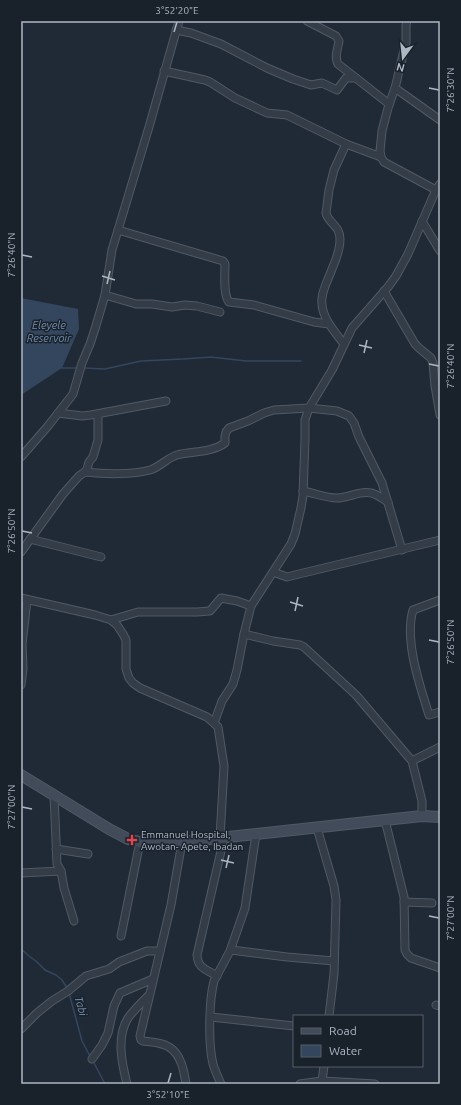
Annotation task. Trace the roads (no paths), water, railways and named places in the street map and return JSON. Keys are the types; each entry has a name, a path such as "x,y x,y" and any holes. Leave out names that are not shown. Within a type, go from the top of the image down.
{"main road":[{"path":"21,774 109,829 128,839 164,845 422,816 440,817"}],"street":[{"path":"21,457 39,438 73,394 82,363 96,329 105,295 112,250 179,21"},
{"path":"307,21 336,36 339,40 336,62 389,104"},
{"path":"214,723 222,701 233,684 251,606 291,544 295,534 303,491 305,420 309,408 332,370 352,328 396,276 408,254 438,187 384,162 381,157 380,151 382,130 395,88 406,42 405,22"},
{"path":"176,30 191,33 221,44 267,68 293,79 311,84 322,83 337,90 346,78 356,78"},
{"path":"164,71 205,80 235,98 267,113 287,115 346,144 381,157"},
{"path":"395,88 440,120"},
{"path":"344,344 329,324 323,310 322,298 323,291 338,252 340,239 338,230 326,216 329,190 334,170 346,144"},
{"path":"422,221 440,251"},
{"path":"118,230 223,261 225,264 226,295 229,302 254,305 314,322 329,324"},
{"path":"384,291 415,344 431,358 440,415"},
{"path":"105,295 136,304 152,304 172,307 185,305 196,306 220,312"},
{"path":"58,413 82,416 166,401"},
{"path":"85,472 134,472 150,470 176,456 218,448 225,443 226,432 229,428 274,410 309,408 337,411 349,416 354,423 359,437 382,483 402,550"},
{"path":"21,552 62,494 79,476 87,470 98,440 98,414"},
{"path":"303,491 338,498 363,492 370,492 388,502"},
{"path":"30,539 101,557"},
{"path":"273,572 287,577 440,540"},
{"path":"111,620 138,612 197,612 210,610 221,598 237,601 251,606"},
{"path":"21,685 23,669 22,644 24,599 88,613 111,620 117,625 126,640 126,668 129,678 133,683 140,688 207,717 218,727 224,766 222,838 197,955 200,966 217,976"},
{"path":"440,600 413,610 411,619 412,647 418,678 429,715 440,712"},
{"path":"244,634 273,642 300,644 356,695 412,761 422,801 422,816"},
{"path":"412,761 440,747"},
{"path":"54,795 57,864 61,871 64,888 74,921"},
{"path":"385,820 402,888 404,902 405,950 411,958 440,968"},
{"path":"317,828 334,886 336,900 330,1015"},
{"path":"221,1084 213,1063 210,1044 210,1017 213,985 231,950 245,908 256,834"},
{"path":"121,936 140,842"},
{"path":"182,842 171,905 140,1039 143,1041 163,1044 173,1050 180,1061 186,1084"},
{"path":"56,849 88,854"},
{"path":"21,873 61,871"},
{"path":"404,902 432,903"},
{"path":"231,950 287,958 334,961"},
{"path":"21,1029 37,1013 86,976 109,969 119,962 148,951 160,951"},
{"path":"92,1059 108,1033 114,1006 120,993 153,979"},
{"path":"127,1084 122,1062 121,1046 123,1031 128,1018 149,995"},
{"path":"210,1017 293,1026"},
{"path":"322,1081 324,1067"},
{"path":"300,1084 322,1081 374,1084"}],"water":[{"name":"Eleyele Reservoir","path":"21,298 78,309 79,329 62,368 21,395"}],"waterway":[{"path":"84,368 105,369 141,361 211,357 246,361 301,361"},
{"path":"62,368 78,368"},
{"name":"Tabi","path":"21,949 45,970 56,975 62,980 67,988"},
{"name":"Tabi","path":"69,993 82,1041 91,1058"},
{"name":"Tabi","path":"93,1061 105,1084"}],"place":[{"name":"Emmanuel Hospital, Awotan- Apete, Ibadan","path":"132,840"}]}
